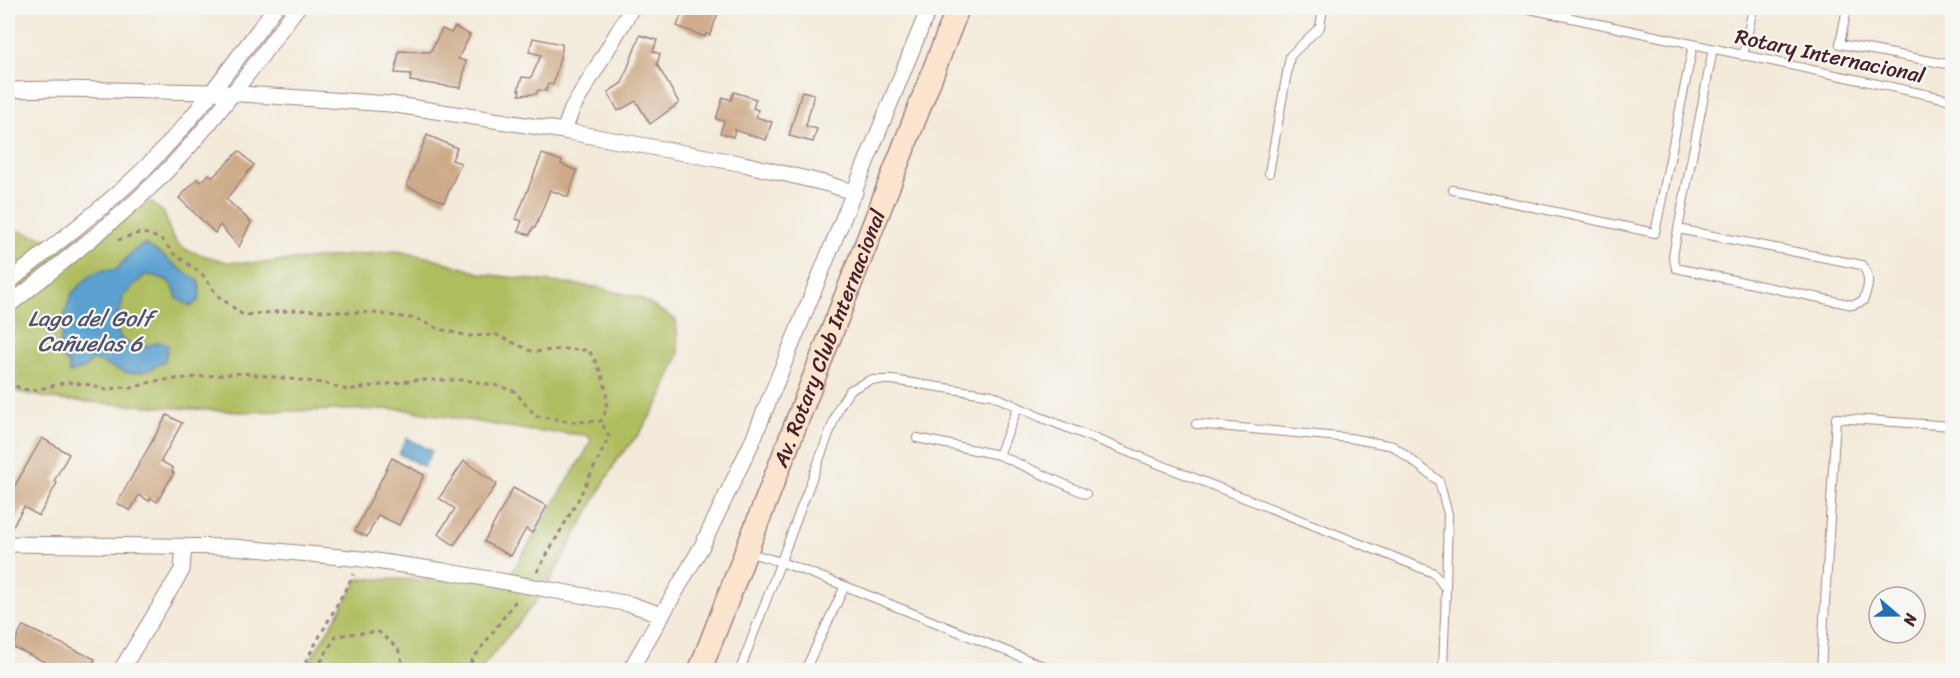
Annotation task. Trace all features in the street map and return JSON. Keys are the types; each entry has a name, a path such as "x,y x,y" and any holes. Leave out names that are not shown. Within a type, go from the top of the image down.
{"main road":[{"name":"Av. Rotary Club Internacional","path":"700,670 958,8"}],"street":[{"path":"8,283 128,184 212,92 274,8"},
{"path":"8,306 140,198 182,154 233,93 297,8"},
{"path":"564,131 572,109 632,8"},
{"path":"630,670 702,546 752,442 929,8"},
{"path":"8,90 212,92 390,104 564,131 744,164 855,193"},
{"path":"8,544 233,547 362,559 630,604 662,615"},
{"path":"121,670 182,570 184,546"}],"lane":[{"path":"1269,173 1290,56 1320,27 1323,8"},
{"name":"Rotary Internacional","path":"1525,8 1953,100"},
{"path":"1743,56 1753,8"},
{"path":"1847,8 1840,44 1953,65"},
{"path":"1453,190 1655,233 1693,45"},
{"path":"1678,229 1862,265 1868,273 1869,283 1866,293 1863,301 1853,305 1676,268 1673,256 1678,229 1713,49"},
{"path":"740,670 839,407 850,390 870,380 892,380 992,395 1434,573 1446,589"},
{"path":"999,455 1018,407"},
{"path":"1821,670 1836,418 1953,426"},
{"path":"1196,424 1350,438 1393,446 1439,481 1448,514 1443,670"},
{"path":"917,438 999,455 1086,495"},
{"path":"746,551 845,586 1053,670"},
{"path":"805,670 845,586"}],"path":[{"path":"110,242 139,233 161,239 174,254 202,274 218,295 243,315 297,310 374,313 417,319 439,329 468,336 497,334 533,352 563,349 588,350 597,362 603,379 606,413 601,421"},
{"path":"8,381 21,389 36,390 67,382 107,390 120,387 132,388 154,381 242,373 323,383 347,390 416,380 464,380 495,385 514,392 536,416 574,422 601,421"},
{"path":"465,670 545,561 609,437 601,421"},
{"path":"302,670 362,559"},
{"path":"316,670 336,636 379,632 398,649 405,670"}],"green space":[{"path":"151,202 164,213 171,234 179,245 189,251 226,262 261,263 397,251 436,259 482,274 596,287 640,298 676,320 679,354 660,401 639,434 618,458 545,590 480,670 304,670 359,579 507,580 586,451 591,440 587,435 532,431 401,409 239,412 57,400 8,390 8,228 63,243"}],"water":[{"name":"Lago del Golf Cañuelas 6","path":"144,244 198,280 200,288 198,301 191,306 177,299 173,287 167,280 145,275 123,296 117,324 121,338 131,345 145,346 159,342 168,345 165,361 148,370 133,373 92,360 85,368 69,373 69,364 61,357 59,350 65,313 72,293 92,274 104,270 116,270 133,251"},
{"path":"407,438 432,451 424,467 399,454"}],"building":[{"path":"684,8 720,8 710,35 706,34 705,37 677,26"},
{"path":"455,27 470,35 458,59 466,61 461,88 410,81 411,74 395,73 399,51 430,52 442,29 451,33"},
{"path":"640,35 657,40 653,51 660,54 657,64 679,103 650,124 636,101 618,111 608,92 622,83"},
{"path":"533,38 562,44 562,50 553,85 548,84 546,91 538,90 536,94 519,95 520,90 518,90 522,77 531,78 541,55 529,52"},
{"path":"802,91 814,94 806,126 817,129 813,142 789,136"},
{"path":"734,92 756,99 753,108 758,110 756,117 772,122 766,140 735,130 733,137 720,133 724,121 716,119 723,97 731,100"},
{"path":"427,135 457,148 452,160 461,163 444,202 406,186"},
{"path":"239,151 254,165 226,199 251,222 239,247 220,225 215,233 179,198 197,179 201,182 209,174 213,177"},
{"path":"542,154 562,161 561,164 577,171 568,197 550,190 530,235 518,231 522,221 516,219"},
{"path":"167,415 182,423 161,461 173,468 174,473 157,502 151,498 149,501 139,495 130,511 117,503"},
{"path":"42,438 69,454 54,481 57,483 39,516 24,507 8,534 8,498"},
{"path":"392,458 424,475 399,525 378,515 367,537 355,531"},
{"path":"464,461 497,484 454,545 438,534 455,509 439,498"},
{"path":"513,488 547,506 532,533 526,529 511,556 484,542"},
{"path":"23,626 95,659 90,670 45,670 49,664 13,647"}]}
